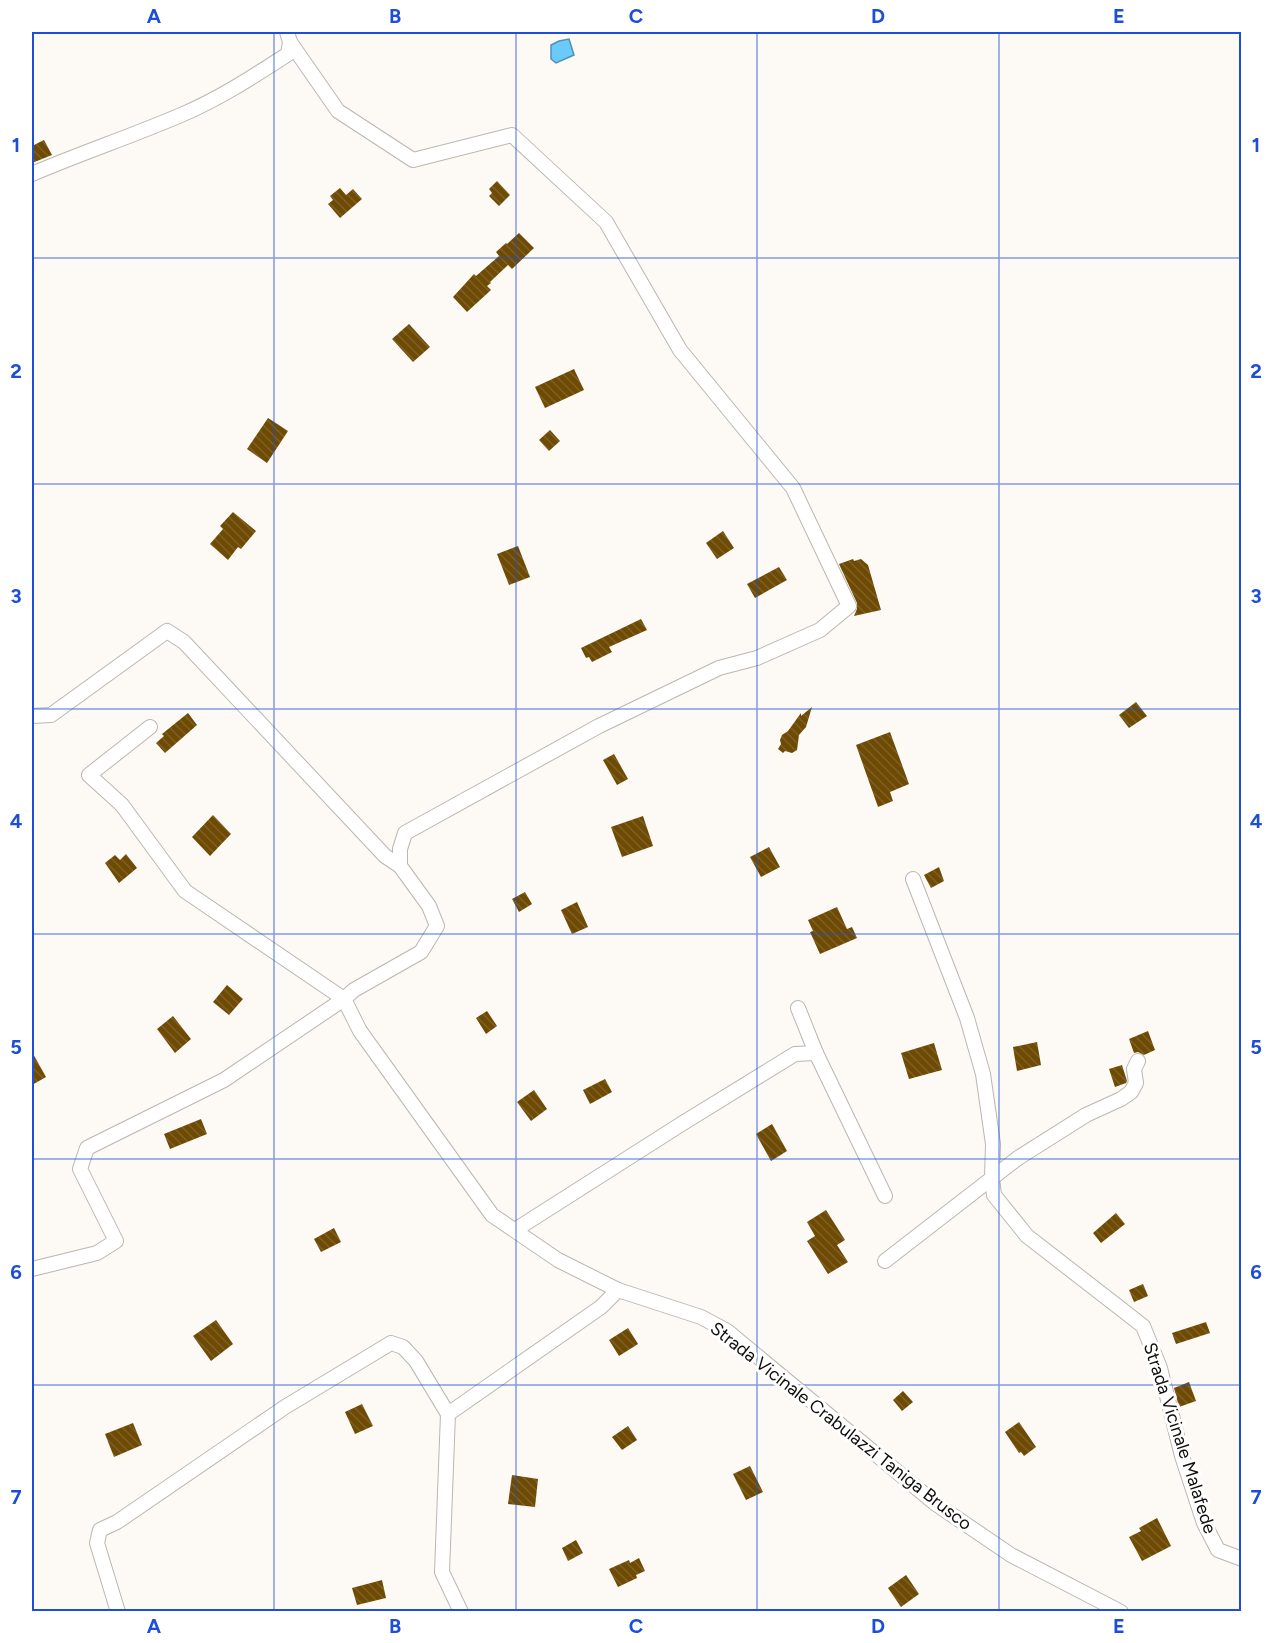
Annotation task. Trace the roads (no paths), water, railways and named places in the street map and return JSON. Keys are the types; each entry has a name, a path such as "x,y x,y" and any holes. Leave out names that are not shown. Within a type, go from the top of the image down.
{"street":[{"path":"32,174 182,114 245,81 288,54 289,37"},
{"path":"289,37 338,111 413,160 512,135 606,222 680,350 793,488 849,606 820,630 757,658 719,668 599,726 405,833 400,849 400,866"},
{"path":"32,716 51,715 167,631 184,642 385,856 400,866 429,906 437,926 421,952 354,990 224,1080 87,1148 80,1169 116,1241 97,1253 32,1269"},
{"path":"150,727 89,775 122,805 185,891 344,999"},
{"name":"Strada Vicinale Malafede","path":"913,879 967,1018 983,1074 993,1144 994,1195 1027,1236 1143,1326 1160,1368 1182,1456 1204,1523 1218,1550 1242,1559"},
{"name":"Strada Vicinale Crabulazzi Taniga Brusco","path":"344,999 360,1031 492,1215 558,1260 618,1290 701,1317 727,1331 936,1504 1011,1555 1121,1611"},
{"path":"798,1008 816,1053 885,1196"},
{"path":"515,1230 795,1054 816,1053"},
{"path":"885,1262 1018,1158 1077,1121 1131,1092 1136,1083 1134,1070 1138,1061"},
{"path":"448,1414 601,1307 618,1290"},
{"path":"118,1611 97,1543 100,1530 117,1522 285,1407 391,1343 403,1347 416,1361 448,1414 442,1572 461,1611"}],"water":[{"path":"569,39 574,55 556,63 551,59 551,45"}]}
